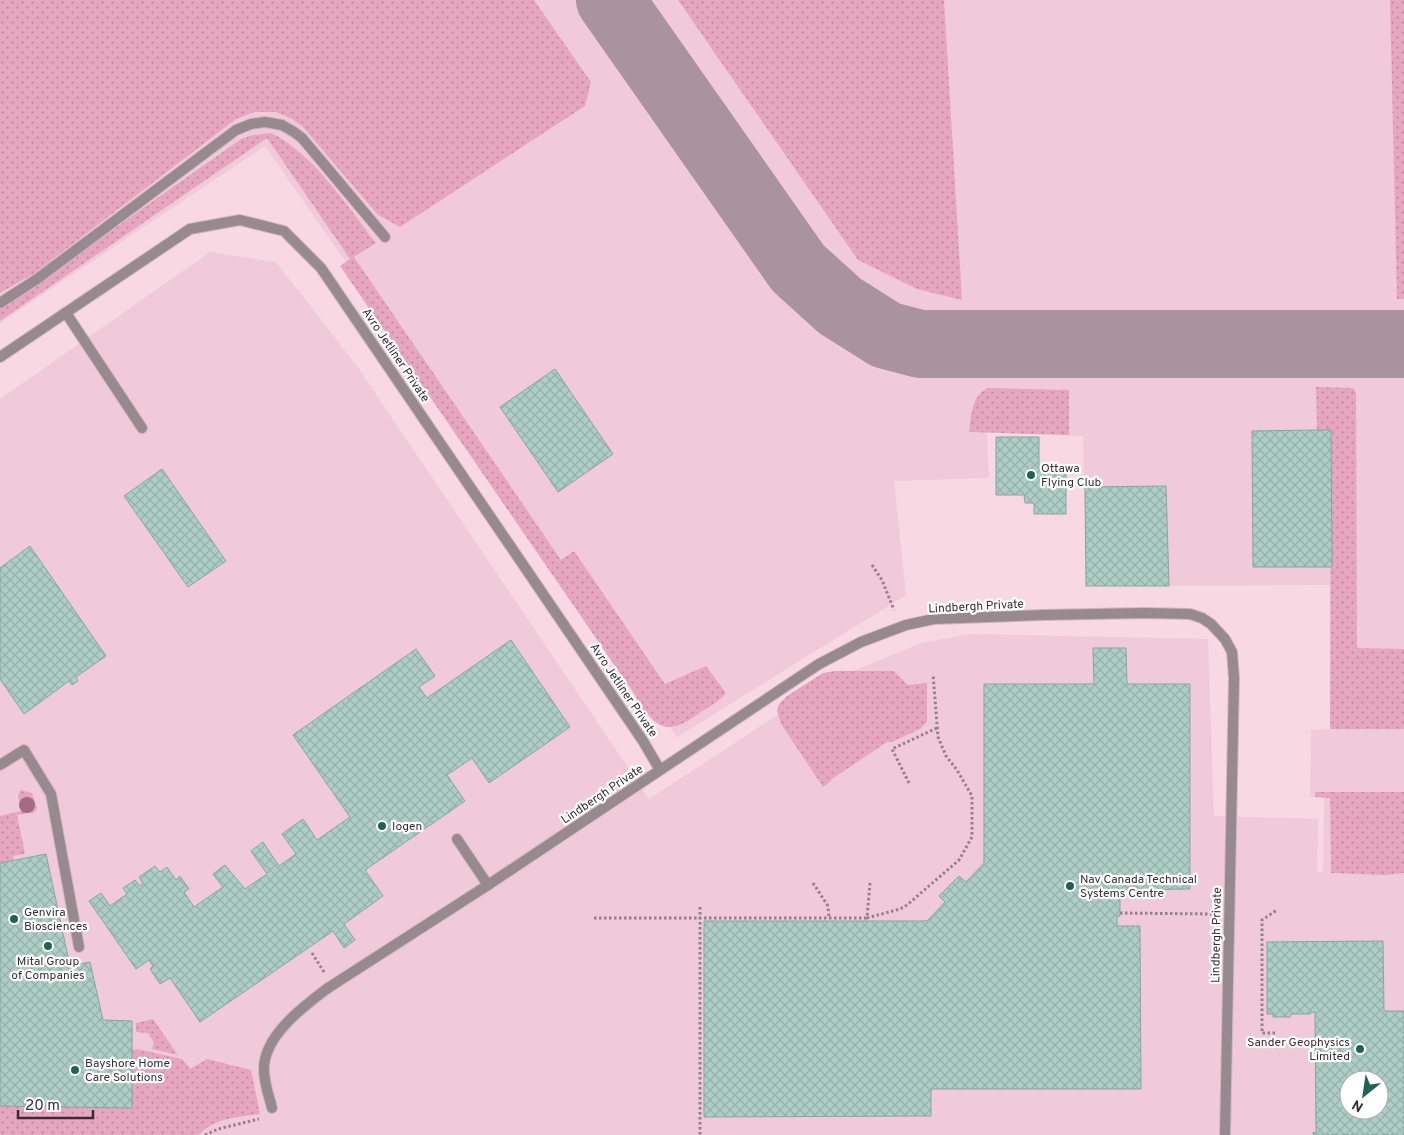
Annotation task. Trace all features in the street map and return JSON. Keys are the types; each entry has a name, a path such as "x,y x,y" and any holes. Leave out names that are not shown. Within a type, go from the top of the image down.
{"street":[{"path":"0,303 37,279 236,130 251,124 265,122 282,125 302,138 385,237"},
{"name":"Avro Jetliner Private","path":"0,357 190,229 240,220 284,231 321,268 644,741 660,770"},
{"path":"66,313 142,428"},
{"name":"Lindbergh Private","path":"272,1108 264,1069 265,1058 269,1048 289,1022 306,1005 328,988 488,885 819,664 861,642 906,625 934,619 1135,613 1190,614 1202,618 1211,624 1225,639 1232,652 1234,678 1225,1135"},
{"path":"0,765 24,750 51,794 79,947"},
{"path":"458,839 488,885"}],"path":[{"path":"872,564 882,580 894,610"},
{"path":"594,918 867,918 900,909 907,905 960,860 972,837 972,796 957,770 946,756 938,737 933,674"},
{"path":"909,783 892,749 937,728"},
{"path":"813,883 828,906 829,918"},
{"path":"867,918 870,883"},
{"path":"700,907 700,1135"},
{"path":"1275,1033 1262,1033 1262,920 1277,910"},
{"path":"1120,913 1229,915"},
{"path":"205,1135 218,1129 258,1120 272,1108"}],"shaded area":[{"path":"0,0 1404,0 1404,1135 0,1135 0,399 210,252 276,262 357,366 649,799 831,680 921,643 969,634 1208,639 1214,816 1318,819 1317,871 1323,872 1324,798 1310,797 1311,730 1330,729 1330,585 1086,586 1083,436 987,432 989,478 894,481 906,595 677,737 265,146 0,323"},
{"path":"0,0 534,0 591,82 585,106 400,227 378,215 303,127 292,119 276,112 254,112 236,119 35,273 0,293"},
{"path":"678,0 944,0 962,300 917,289 858,260"},
{"path":"1390,0 1404,0 1404,299 1397,299"},
{"path":"271,133 301,153 315,167 376,243 354,257 561,560 574,551 665,684 706,666 726,693 718,701 687,721 673,727 660,725 647,713 643,715 635,695 340,266 350,259 267,138 0,321 0,309 241,139 253,135"},
{"path":"1316,387 1353,388 1356,392 1357,648 1404,649 1404,729 1330,729 1331,431 1317,430"},
{"path":"988,388 1069,390 1069,435 969,432 975,401"},
{"path":"835,671 894,671 908,685 927,683 927,722 920,729 892,742 887,742 823,787 781,724 777,711 779,704 787,696 823,673"},
{"path":"21,790 32,793 37,808 35,812 17,815 25,854 13,856 14,860 0,863 0,816 21,811 18,795"},
{"path":"1315,792 1404,792 1404,873 1386,875 1331,873 1330,798 1315,797"},
{"path":"153,1019 178,1055 152,1049 154,1043 148,1033 136,1032 136,1023"},
{"path":"137,1049 182,1059 190,1069 207,1059 251,1070 260,1114 235,1117 219,1122 211,1125 199,1135 0,1135 0,1106 132,1108 132,1050"}],"building":[{"path":"555,369 613,454 558,492 500,407"},
{"path":"1331,430 1332,567 1253,567 1252,431"},
{"name":"Ottawa Flying Club","path":"996,437 1039,437 1039,469 1066,468 1066,514 1034,514 1034,503 1025,503 1024,495 996,495"},
{"path":"162,469 226,561 188,587 124,496"},
{"path":"1166,486 1169,586 1086,586 1085,487"},
{"path":"30,546 106,656 76,677 78,681 72,685 69,681 24,714 0,679 0,568"},
{"name":"Iogen","path":"511,640 570,727 489,783 472,758 447,775 465,801 365,870 383,896 344,924 355,940 344,948 333,931 200,1022 170,978 160,984 150,969 153,966 149,960 136,969 89,901 101,893 110,906 127,894 123,888 135,880 140,886 143,884 139,877 155,866 160,872 167,867 176,880 180,876 189,889 184,892 194,907 223,887 213,874 225,865 245,889 267,874 251,851 263,842 279,866 296,854 282,834 303,819 317,840 350,817 293,735 416,649 435,676 419,687 427,698"},
{"name":"Nav Canada Technical Systems Centre","path":"1093,648 1126,648 1127,684 1190,684 1190,889 1117,890 1117,899 1120,899 1120,916 1117,916 1117,926 1140,926 1141,1089 931,1089 931,1116 704,1117 704,921 927,921 945,902 939,896 959,876 966,882 984,863 984,684 1094,684"},
{"path":"46,854 70,966 90,962 103,1020 132,1021 132,1108 0,1106 0,863"},
{"name":"Sander Geophysics Limited","path":"1383,941 1384,1011 1404,1011 1404,1135 1313,1135 1313,1132 1316,1133 1315,1012 1310,1014 1291,1014 1290,1017 1273,1017 1273,1014 1267,1014 1267,942"}],"taxiway":[{"path":"610,0 798,268 840,306 886,335 920,344 1404,344"}],"place":[{"name":"Ottawa Flying Club","path":"1031,475"},
{"name":"Iogen","path":"382,826"},
{"name":"Nav Canada Technical Systems Centre","path":"1070,886"},
{"name":"Genvira Biosciences","path":"14,919"},
{"name":"Mital Group of Companies","path":"48,946"},
{"name":"Sander Geophysics Limited","path":"1360,1049"},
{"name":"Bayshore Home Care Solutions","path":"75,1070"}]}
